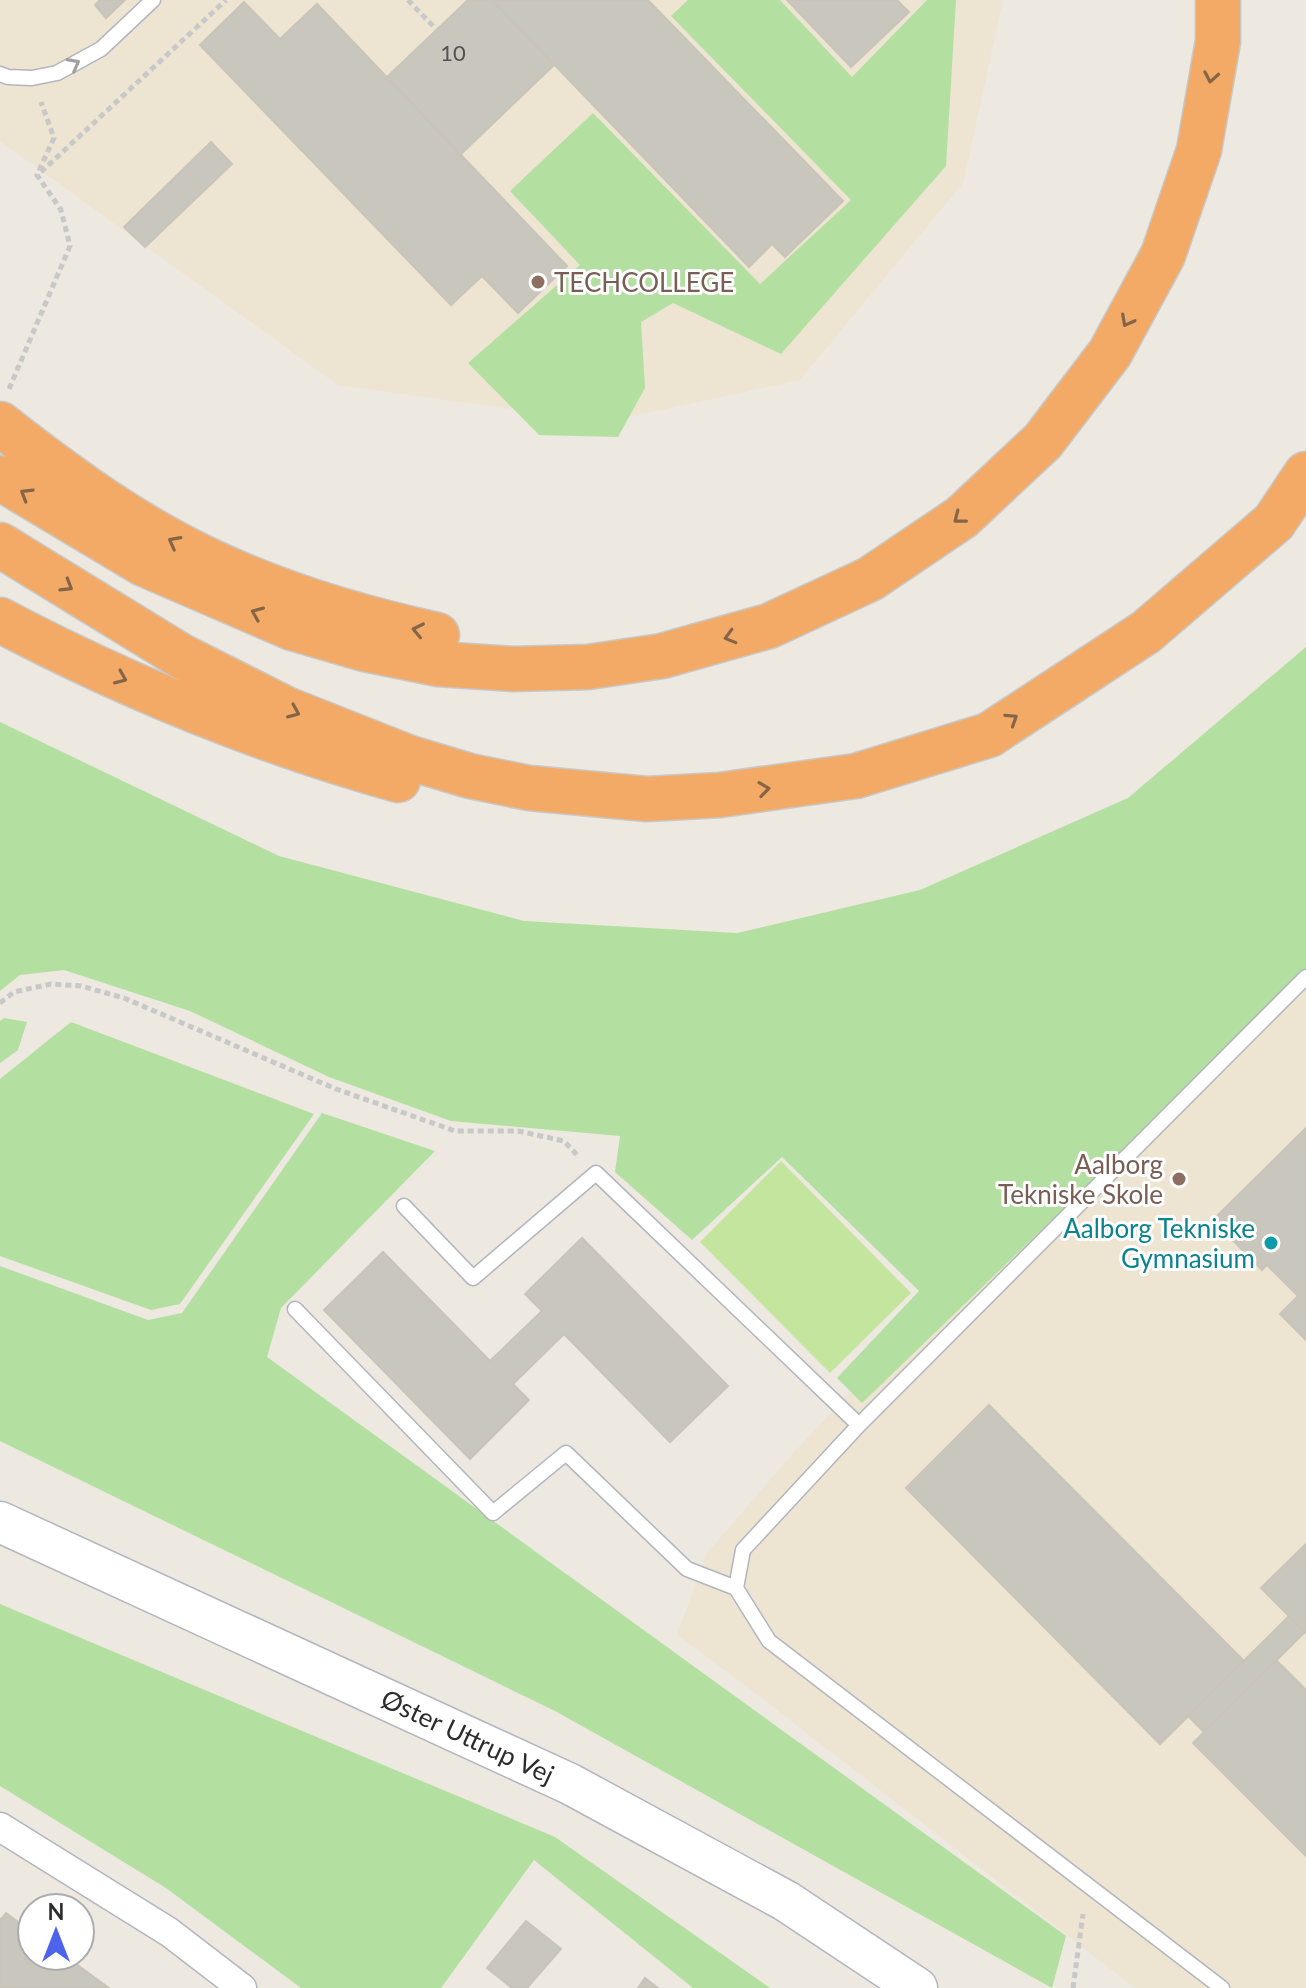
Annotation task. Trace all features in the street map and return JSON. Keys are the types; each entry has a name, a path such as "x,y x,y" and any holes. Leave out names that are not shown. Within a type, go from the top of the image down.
{"highway":[{"path":"0,478 144,564 292,628 364,649 438,664 513,669 588,667 662,656 769,626 870,579 962,517 1043,441 1110,353 1163,255 1199,150 1218,41 1218,0"},
{"path":"3,410 58,470 173,542 222,567 273,587 393,625 451,638 662,656"},
{"path":"0,620 59,651 228,724 329,761 434,790 535,807 633,809 856,776 989,735 1146,632 1274,522 1306,474"},
{"path":"0,545 181,656 286,709 410,758 470,776 529,788 647,799 720,795"}],"street":[{"name":"Øster Uttrup Vej","path":"0,1522 570,1784 786,1901 917,1988"},
{"path":"0,1827 169,1932 242,1988"}],"lane":[{"path":"0,74 32,78 57,73 101,49 153,0"},
{"path":"736,1588 743,1550 859,1425 1306,977"},
{"path":"404,1206 473,1278 596,1173 859,1425"},
{"path":"295,1309 493,1513 566,1453 687,1569 736,1588 769,1641 1222,1988"}],"path":[{"path":"37,175 226,0"},
{"path":"408,0 437,30"},
{"path":"32,78 54,138 37,175"},
{"path":"3,410 70,246 61,210 37,175"},
{"path":"0,1003 14,992 51,984 81,986 124,998 336,1089 455,1131 518,1131 564,1141 596,1173"},
{"path":"1073,1988 1087,1885"}],"shaded area":[{"name":"TECHCOLLEGE","path":"0,0 1003,0 963,183 800,380 605,422 338,385 0,141"},
{"name":"Aalborg Tekniske Skole","path":"1306,910 1306,1988 1135,1988 677,1635 707,1553 797,1449"}],"green space":[{"path":"688,0 780,0 852,77 927,0 956,0 946,166 781,354 673,303 641,322 645,388 618,437 539,435 468,363 580,265 510,191 593,113 760,284 851,200 671,16"},
{"path":"1306,647 1306,975 862,1403 837,1378 919,1291 782,1157 692,1240 615,1172 620,1136 451,1121 329,1077 190,1011 64,970 20,975 0,991 0,722 279,856 524,921 737,933 920,890 1128,798"},
{"path":"4,1018 27,1022 18,1050 0,1063 0,1021"},
{"path":"71,1022 314,1114 180,1304 151,1310 0,1256 0,1079"},
{"path":"322,1113 435,1151 281,1308 267,1357 1066,1936 1052,1988 555,1711 0,1441 0,1266 148,1320 182,1313"},
{"path":"781,1161 911,1293 830,1373 700,1242"},
{"path":"0,1604 555,1837 770,1988 693,1988 534,1860 441,1988 301,1988 166,1888 0,1786"}],"building":[{"path":"100,0 125,0 106,18 95,5"},
{"path":"468,0 492,0 554,65 460,155 387,77"},
{"path":"492,0 648,0 843,201 785,257 772,244 749,267"},
{"path":"787,0 897,0 909,12 851,67"},
{"path":"244,2 280,39 317,4 567,266 518,313 482,276 451,305 200,45"},
{"path":"211,142 232,164 145,247 124,227"},
{"name":"Aalborg Tekniske Gymnasium","path":"1306,1128 1306,1340 1280,1314 1298,1296 1267,1265 1262,1270 1213,1220"},
{"path":"582,1238 728,1386 670,1442 564,1334 513,1384 529,1400 470,1459 324,1310 383,1252 490,1361 542,1311 525,1294"},
{"path":"989,1405 1244,1661 1160,1744 906,1488"},
{"path":"1306,1544 1306,1633 1261,1588"},
{"path":"1289,1616 1305,1632 1204,1732 1188,1716"},
{"path":"1276,1660 1306,1690 1306,1856 1193,1743"},
{"path":"6,1913 16,1920 16,1972 87,1972 109,1988 0,1988 0,1920"},
{"path":"526,1921 561,1949 527,1988 512,1988 487,1968"},
{"path":"645,1978 658,1988 638,1988"}],"place":[{"name":"TECHCOLLEGE","path":"538,282"},
{"name":"Aalborg Tekniske Skole","path":"1179,1179"},
{"name":"Aalborg Tekniske Gymnasium","path":"1271,1243"}]}
